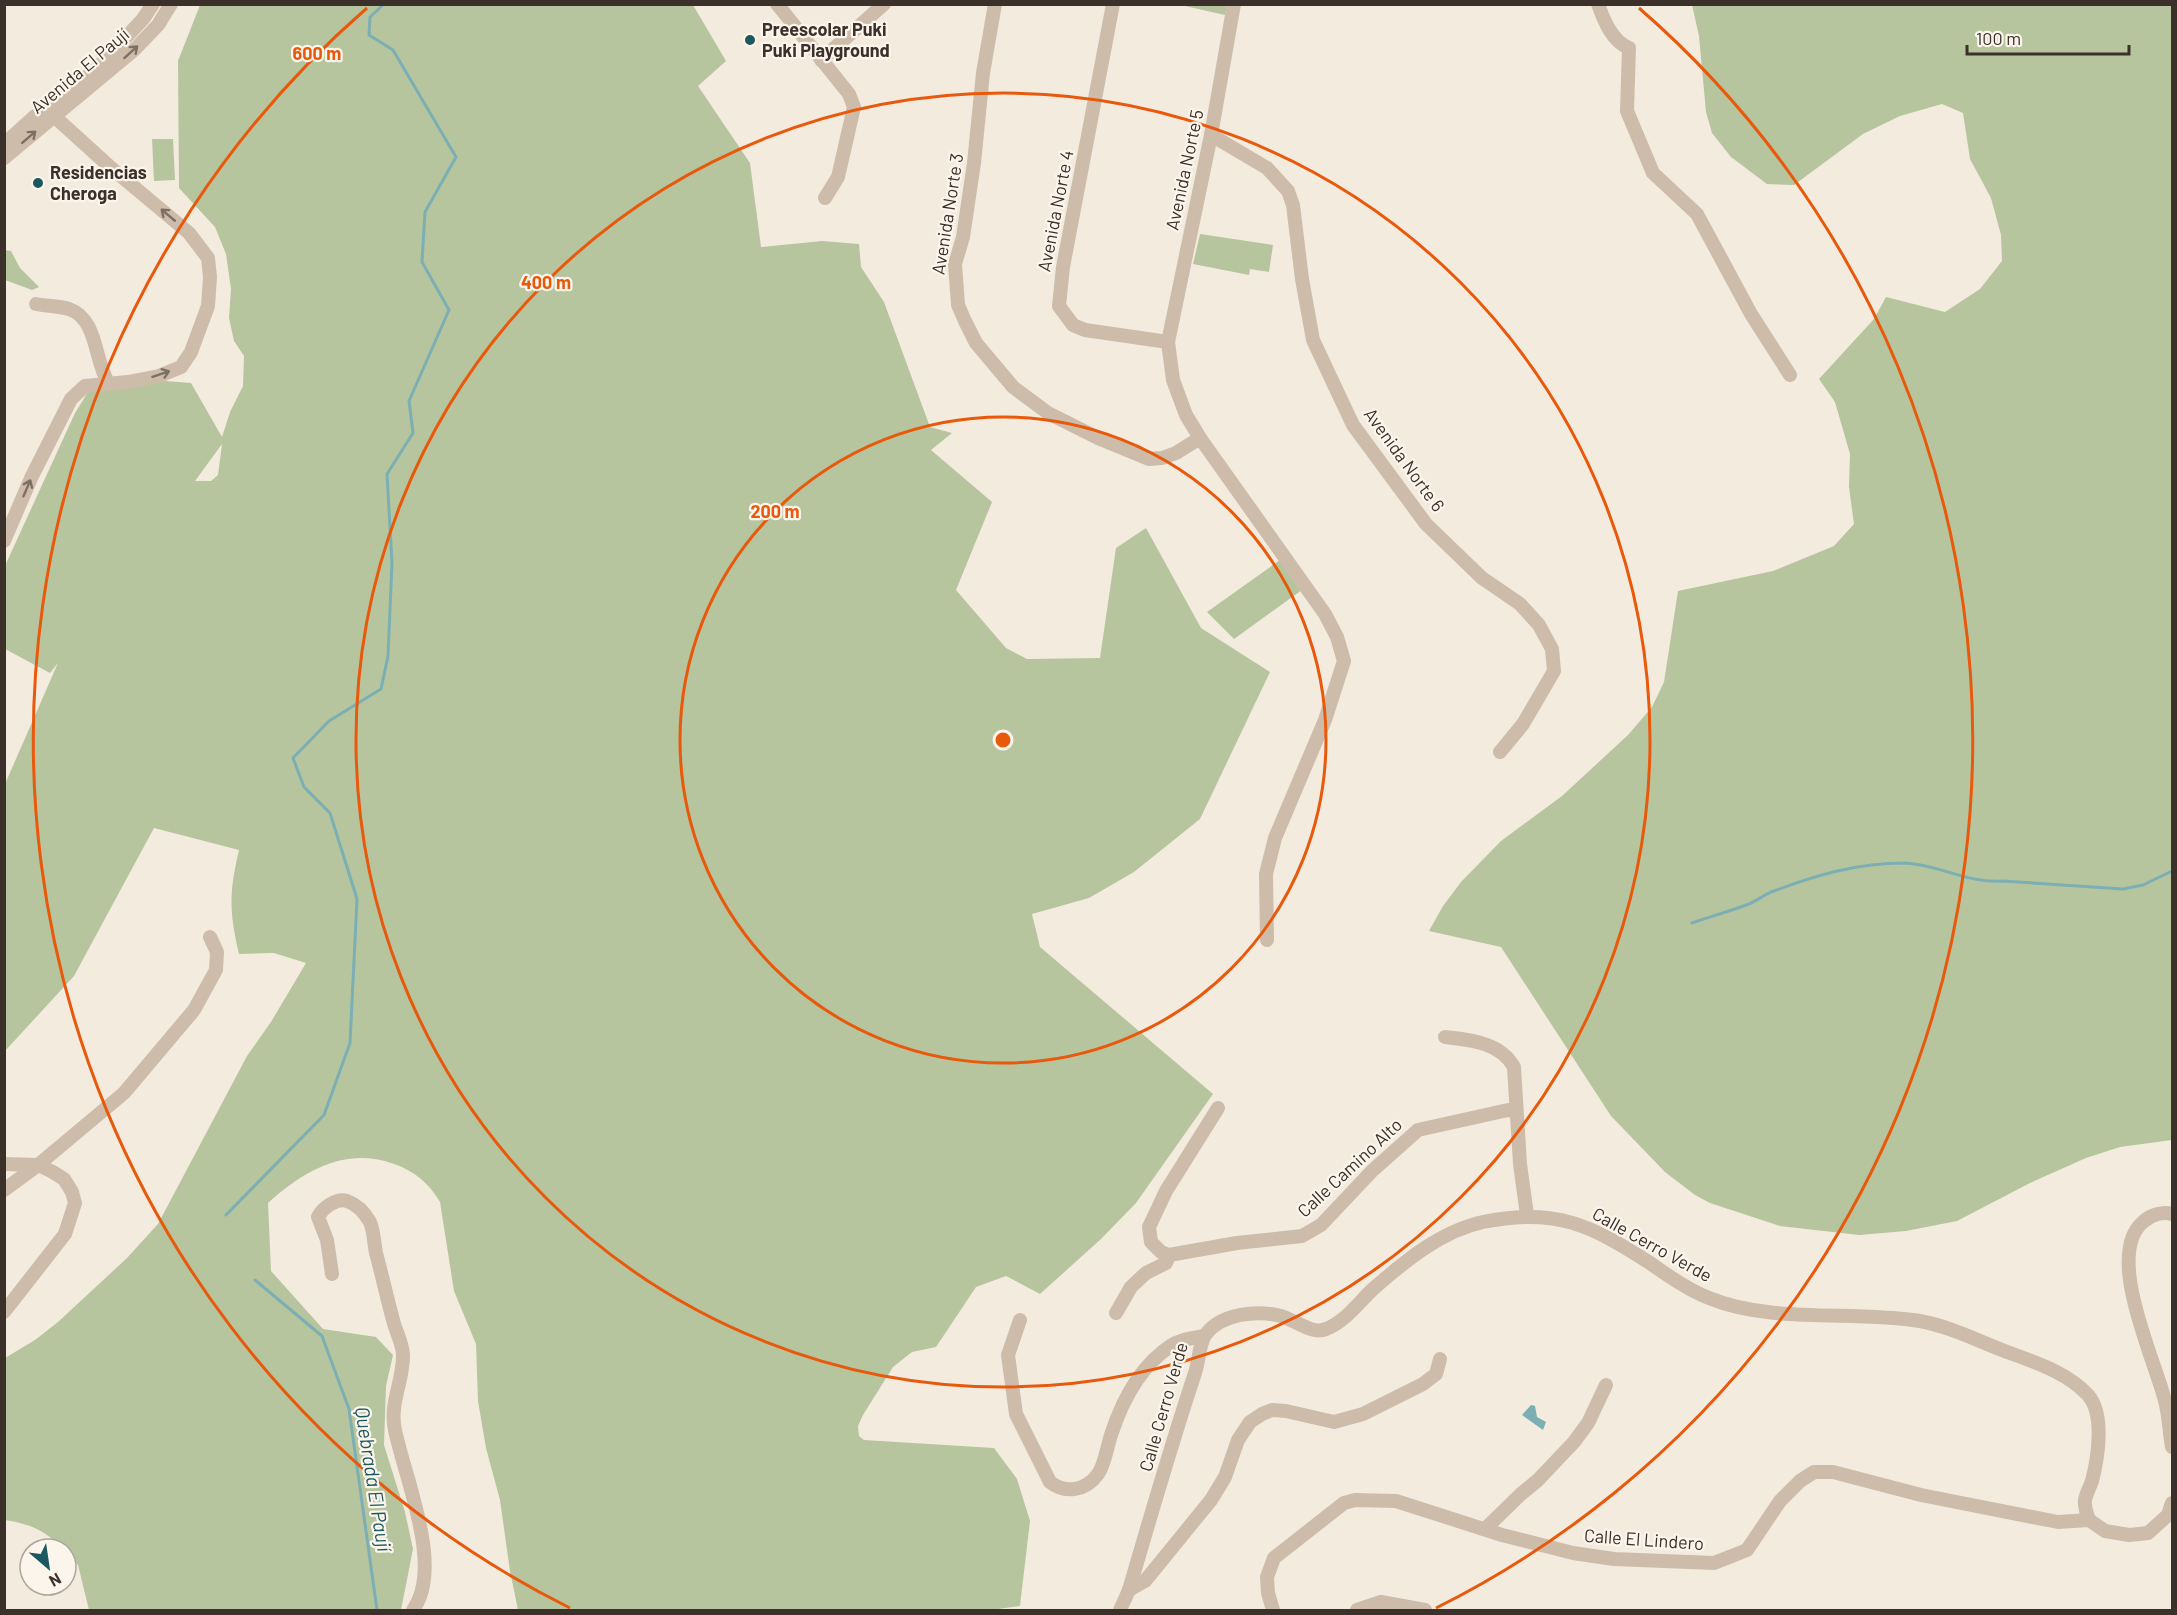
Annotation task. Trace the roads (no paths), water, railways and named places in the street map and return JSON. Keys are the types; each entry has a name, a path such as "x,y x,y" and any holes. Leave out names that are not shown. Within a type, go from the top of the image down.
{"street":[{"name":"Avenida El Paují","path":"4,158 110,55 143,19 153,4"},
{"name":"Avenida El Paují","path":"4,144 135,49 158,26 171,4"},
{"path":"777,4 849,94 854,107 838,177 825,198"},
{"path":"820,60 884,4"},
{"name":"Avenida Norte 3","path":"995,4 983,73 974,163 963,237 955,264 958,305 965,321 976,343 1013,387 1048,414 1088,434 1149,459 1162,458 1176,453 1200,438"},
{"name":"Avenida Norte 4","path":"1113,4 1063,267 1059,306 1073,325 1085,330 1168,342"},
{"name":"Avenida Norte 5","path":"1168,342 1211,135 1234,4"},
{"path":"1598,4 1607,25 1616,38 1621,45 1629,48 1627,111 1653,173 1697,214 1751,314 1790,375"},
{"path":"4,541 71,399 85,386 159,376 181,367 191,352 208,306 210,277 208,258 189,233 49,112"},
{"name":"Avenida Norte 6","path":"1211,135 1267,168 1288,191 1293,205 1302,279 1313,340 1353,425 1426,524 1482,578 1520,604 1539,625 1552,649 1554,671 1524,724 1500,752"},
{"path":"36,304 70,310 81,317 89,327 102,373 108,382"},
{"path":"1168,342 1173,380 1186,415 1325,614 1337,637 1344,661 1325,720 1275,838 1266,874 1267,940"},
{"path":"4,1190 38,1165 124,1093 194,1010 216,970 217,952 210,937"},
{"path":"1445,1036 1488,1044 1500,1050 1514,1067 1516,1112 1527,1215"},
{"path":"1116,1312 1131,1287 1146,1273 1166,1263 1169,1255 1161,1252 1151,1242 1149,1227 1166,1191 1218,1108"},
{"name":"Calle Camino Alto","path":"1169,1255 1237,1243 1302,1236 1322,1224 1372,1171 1418,1130 1508,1110 1516,1112"},
{"path":"4,1164 38,1165 64,1179 72,1192 75,1203 65,1234 4,1312"},
{"path":"332,1274 327,1240 318,1217 325,1207 341,1200 362,1209 371,1224 391,1312 401,1341 403,1356 393,1413 395,1431 412,1490 426,1575 419,1602 413,1611"},
{"path":"2172,1214 2167,1212 2148,1217 2137,1227 2130,1239 2127,1267 2138,1315 2165,1399 2172,1447"},
{"name":"Calle Cerro Verde","path":"1120,1611 1129,1590 1199,1360 1203,1336 1221,1321 1232,1316 1255,1314 1280,1316 1313,1330 1325,1330 1348,1314 1375,1288 1416,1255 1447,1234 1482,1222 1527,1215 1556,1217 1593,1229 1709,1298 1760,1310 1920,1321 1951,1329 2060,1373 2078,1385 2091,1398 2097,1414 2098,1449 2092,1481 2084,1503 2089,1520"},
{"path":"1020,1320 1008,1355 1016,1414 1050,1482 1056,1487 1068,1490 1079,1488 1098,1474 1118,1413 1131,1389 1150,1364 1174,1343 1203,1336"},
{"path":"1129,1590 1152,1574 1210,1500 1225,1477 1238,1440 1250,1422 1272,1410 1334,1422 1363,1414 1423,1384 1436,1374 1440,1359"},
{"path":"1485,1529 1538,1480 1574,1442 1588,1423 1606,1385"},
{"name":"Calle El Lindero","path":"1273,1611 1267,1577 1274,1558 1344,1503 1355,1500 1396,1501 1502,1535 1573,1553 1614,1558 1714,1563 1747,1550 1780,1501 1800,1480 1814,1472 1833,1472 1921,1495 2058,1522 2089,1520 2105,1531 2129,1535 2148,1533 2168,1515 2172,1503"},
{"path":"1357,1611 1381,1602 1425,1611"}],"water":[{"path":"1531,1405 1535,1406 1537,1417 1546,1422 1543,1430 1522,1415"}],"waterway":[{"name":"Quebrada El Paují","path":"226,1215 324,1115 350,1043 357,899 330,813 304,787 293,758 329,721 381,689 388,656 392,563 387,474 413,433 409,401 449,310 422,262 425,212 456,157 393,50 369,35 370,17 384,4"},
{"path":"1692,923 1749,904 1771,892 1806,880 1870,865 1917,864 1978,880 2123,889 2143,885 2172,871"},
{"name":"Quebrada El Paují","path":"255,1280 322,1336 349,1409 377,1610"}],"place":[{"name":"Preescolar Puki Puki Playground","path":"750,40"},
{"name":"Residencias Cheroga","path":"38,183"}]}
